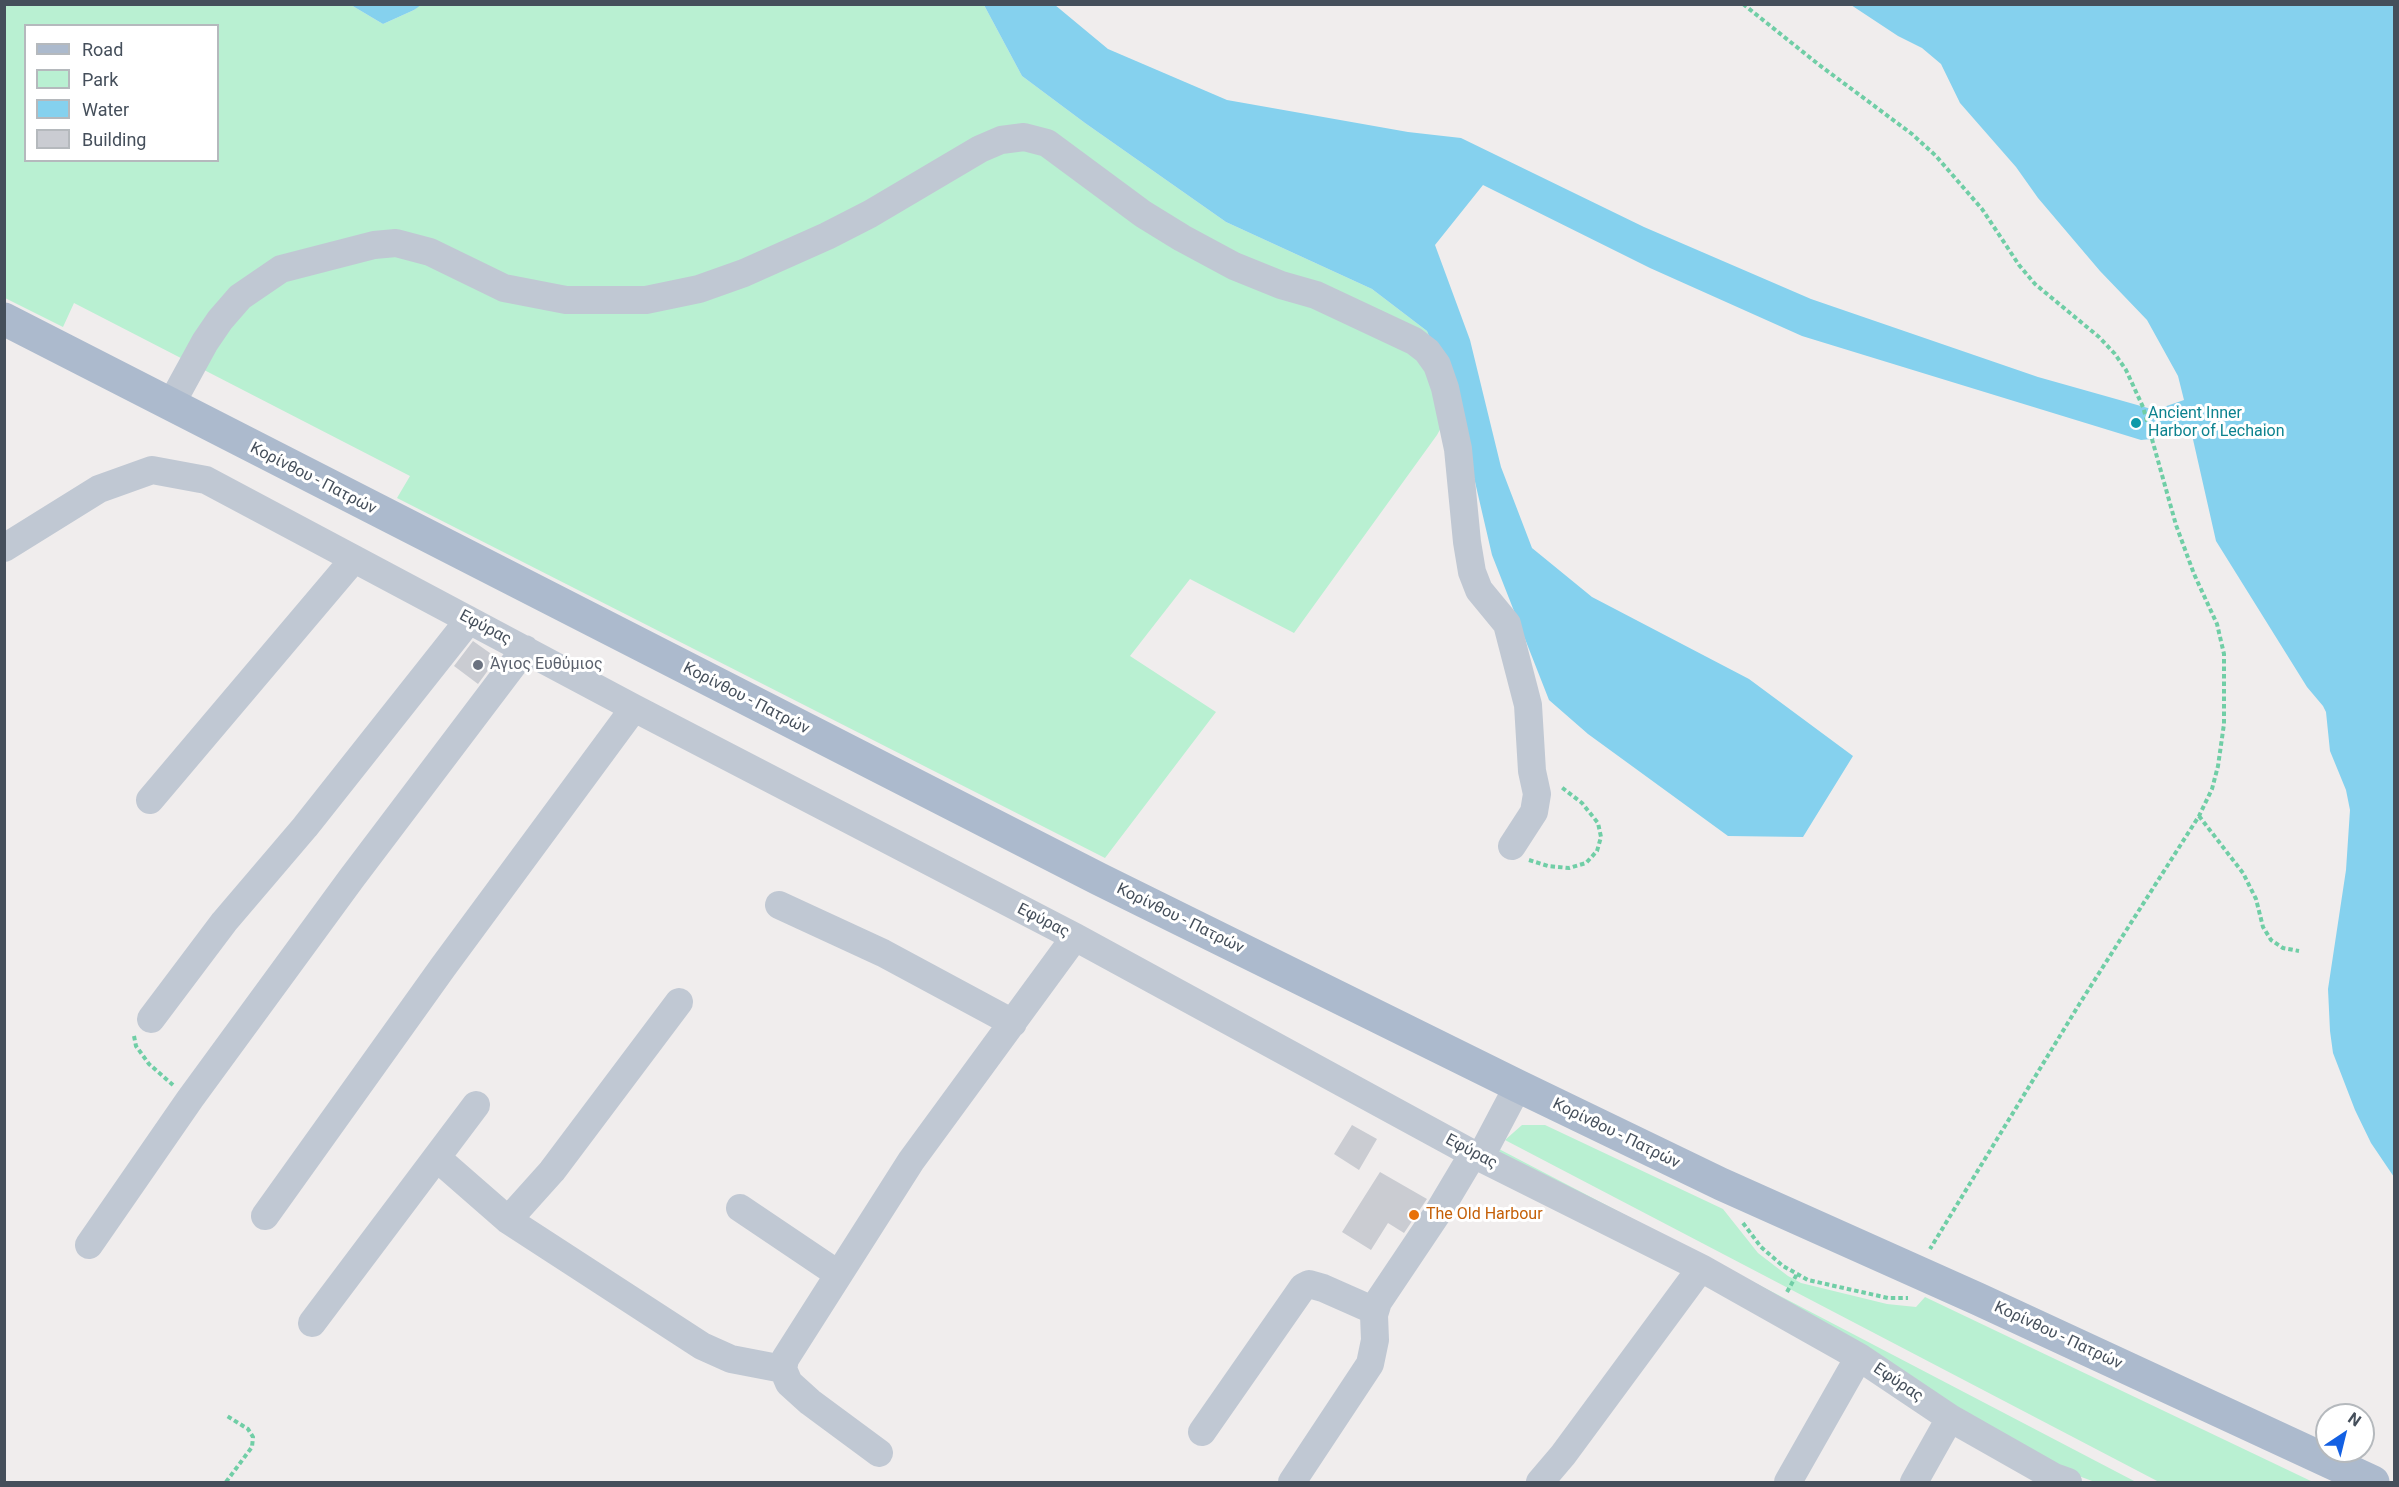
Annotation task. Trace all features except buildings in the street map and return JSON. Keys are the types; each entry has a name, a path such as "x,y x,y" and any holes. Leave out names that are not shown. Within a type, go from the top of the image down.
{"main road":[{"name":"Κορίνθου - Πατρών","path":"4,319 170,406 1067,862 1518,1086 1721,1184 2373,1482"}],"street":[{"path":"170,406 205,342 220,320 240,297 281,269 374,245 396,243 430,252 495,284 514,290 566,300 646,300 699,289 744,273 827,236 870,214 944,168 990,144 1024,137 1047,143 1143,214 1182,238 1234,266 1281,285 1316,295 1414,341 1427,351 1437,365 1445,388 1458,449 1472,572 1479,590 1507,624 1528,705 1537,794 1534,812 1512,846"},
{"name":"Εφύρας","path":"4,548 99,489 152,470 206,480 634,708 1075,937 1476,1156 1701,1268 1859,1357 1950,1418 2058,1481"},
{"path":"150,800 354,559"},
{"path":"151,1019 224,922 306,827 469,620"},
{"path":"89,1245 190,1099 351,879 525,649"},
{"path":"265,1216 443,967 634,708"},
{"path":"779,905 883,953 1013,1023"},
{"path":"879,1453 810,1402 789,1383 783,1369 785,1359 911,1161 1075,937"},
{"path":"508,1220 552,1171 679,1002"},
{"path":"1292,1482 1370,1364 1375,1340 1375,1311 1378,1302 1476,1156 1518,1086"},
{"path":"312,1323 476,1105"},
{"path":"437,1158 508,1220 702,1346 731,1359 783,1369"},
{"path":"740,1208 838,1274"},
{"path":"1539,1482 1570,1445 1701,1268"},
{"path":"1202,1432 1303,1287 1309,1284 1323,1288 1375,1311"},
{"path":"1788,1482 1859,1357"},
{"path":"1914,1482 1950,1418"}],"path":[{"path":"1742,1222 1761,1247 1783,1266 1808,1280 1888,1298 1910,1298 1917,1294 1924,1275 2080,1003 2199,816 2212,789 2220,756 2226,697 2224,654 2217,624 2194,574 2176,525 2142,407 2126,370 2115,354 2099,337 2035,284 2019,265 1982,209 1936,156 1912,134 1818,64 1743,4"},
{"path":"1512,846 1529,860 1548,866 1569,868 1586,863 1597,851 1601,837 1598,823 1582,803 1560,787 1553,778"},
{"path":"2199,816 2243,873 2256,899 2263,927 2271,940 2283,948 2299,951"},
{"path":"151,1019 133,1029 136,1046 149,1065 190,1099"},
{"path":"226,1482 252,1447 254,1437 248,1429 227,1416"}],"green space":[{"path":"421,4 984,5 1022,76 1085,123 1226,222 1372,289 1427,331 1456,400 1437,435 1294,633 1190,579 1130,656 1216,712 1105,858 397,498 410,476 74,303 63,327 5,298 5,5 351,5 383,24 414,10"},
{"path":"1522,1125 1545,1125 1723,1209 1758,1253 1801,1283 1887,1304 1916,1307 1925,1297 2313,1482 2159,1482 1505,1140"},
{"path":"1499,1149 2136,1482 2095,1482 2065,1471 1501,1159"}],"water":[{"path":"351,5 421,5 383,24"},
{"path":"984,5 1055,5 1108,49 1227,100 1408,132 1461,138 1644,227 1811,299 2038,377 2155,410 2184,400 2178,376 2147,320 2100,271 2038,198 2016,167 1960,103 1941,64 1922,48 1898,36 1851,5 2394,5 2394,1177 2371,1143 2355,1110 2333,1053 2328,989 2346,870 2350,810 2346,790 2330,751 2326,712 2307,687 2216,541 2192,435 2141,440 1802,336 1650,268 1483,185 1435,245 1470,340 1501,467 1532,548 1592,597 1749,679 1853,756 1803,837 1728,836 1588,734 1549,700 1492,555 1456,400 1427,331 1372,289 1226,222 1085,123 1022,76"}],"place":[{"name":"Ancient Inner Harbor of Lechaion","path":"2136,423"},
{"name":"Άγιος Ευθύμιος","path":"478,665"},
{"name":"The Old Harbour","path":"1414,1215"}]}
